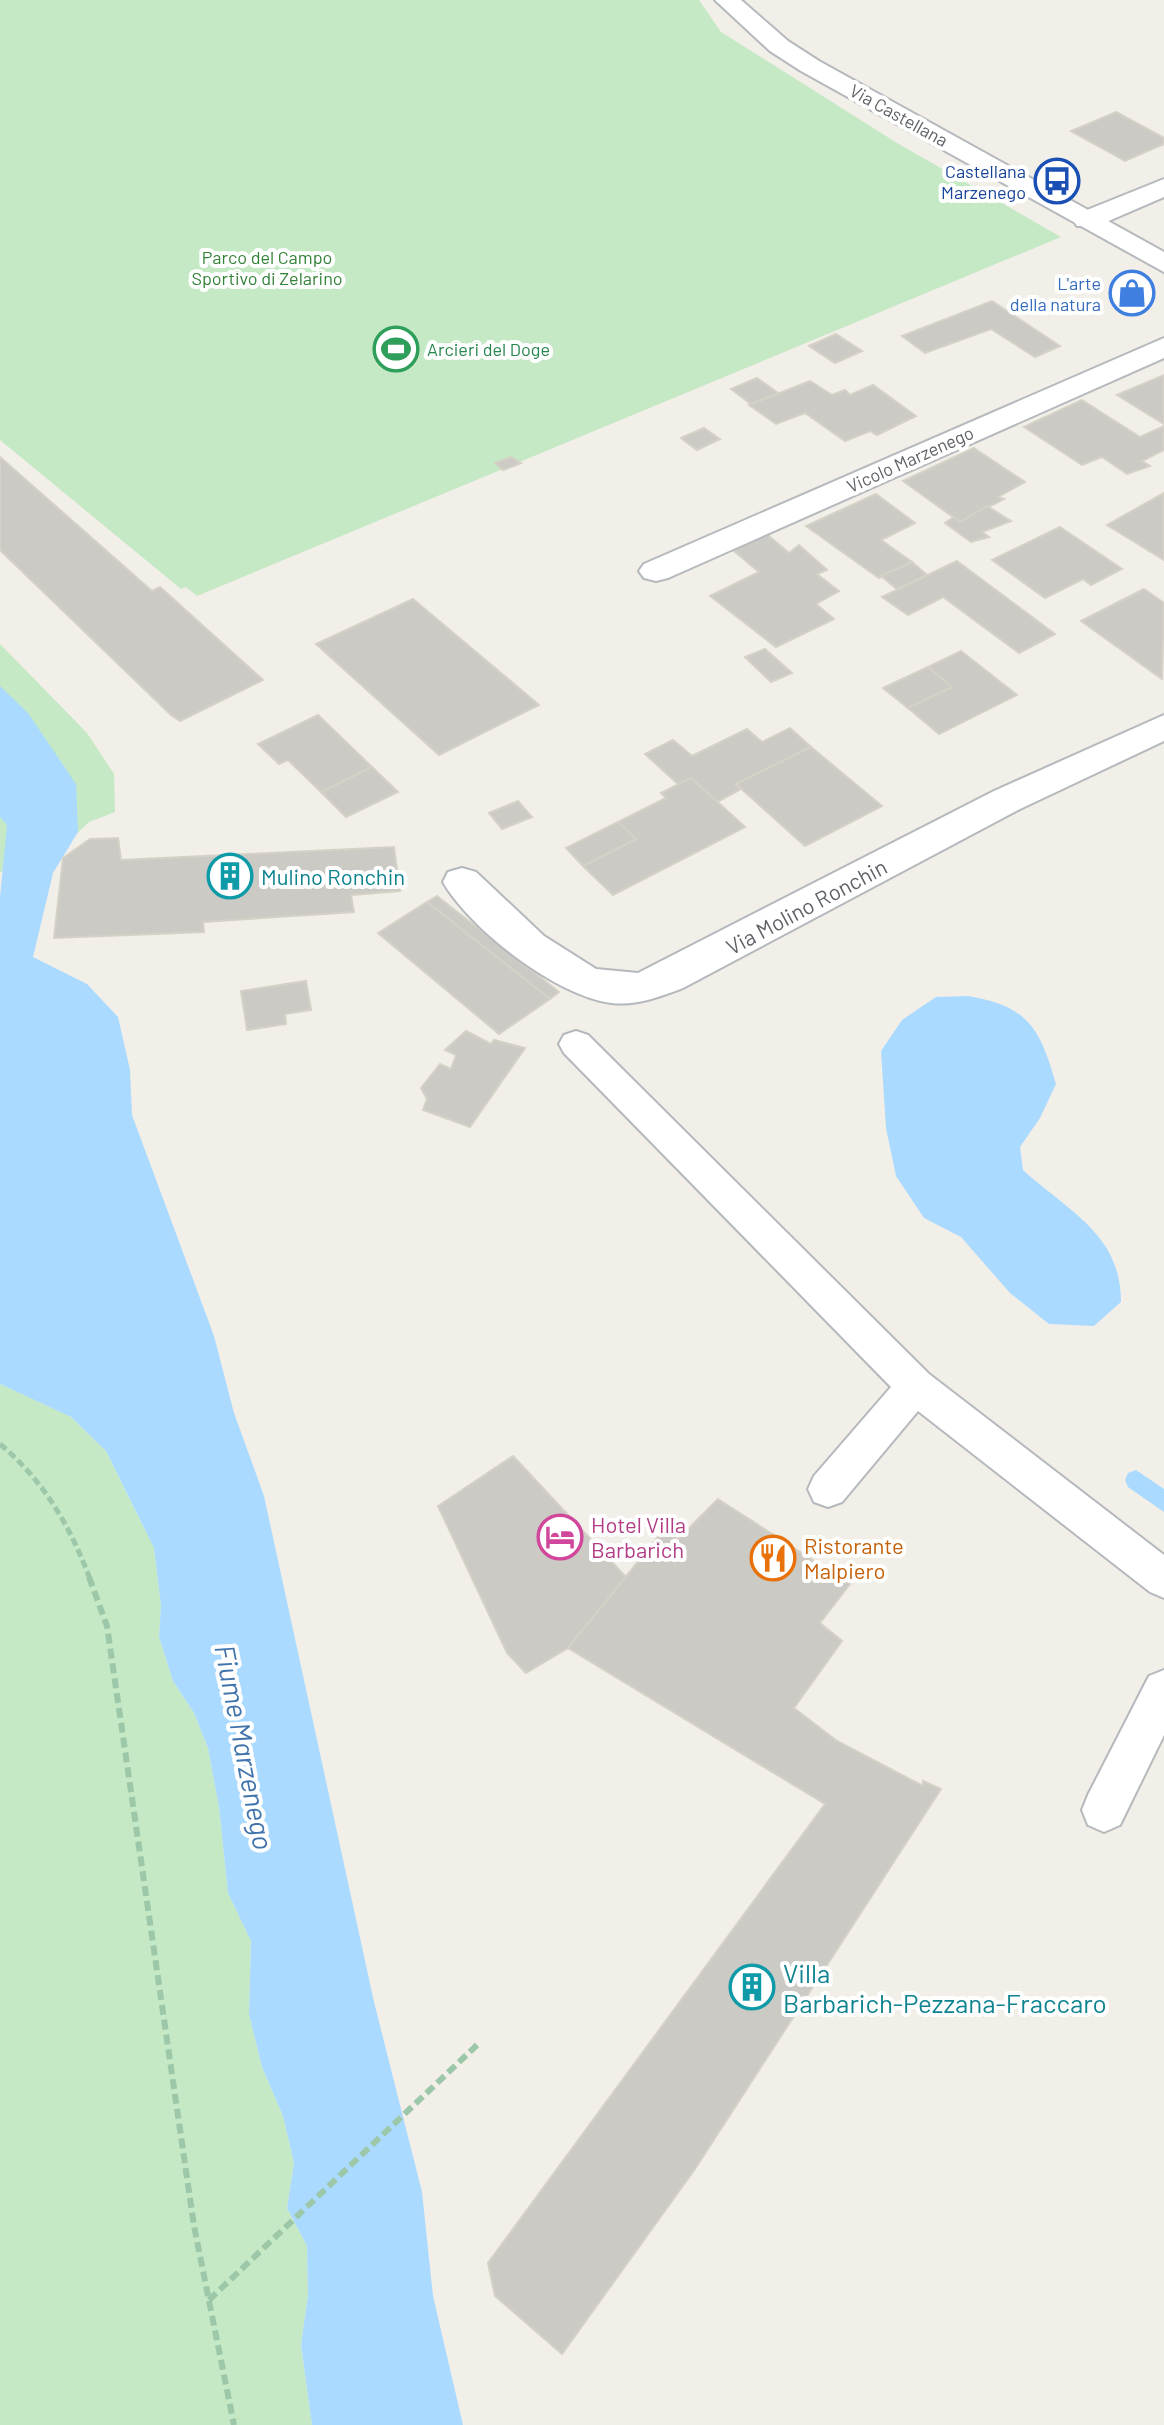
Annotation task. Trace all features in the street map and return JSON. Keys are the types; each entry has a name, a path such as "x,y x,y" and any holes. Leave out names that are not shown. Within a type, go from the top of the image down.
{"street":[{"name":"Via Castellana","path":"727,0 767,36 810,66 1164,264"},
{"path":"1087,220 1164,187"},
{"name":"Vicolo Marzenego","path":"656,571 1164,347"},
{"name":"Via Molino Ronchin","path":"462,882 516,934 568,973 603,987 638,991 660,983 1007,800 1164,727"}],"lane":[{"path":"576,1044 915,1386 1164,1579"},
{"path":"828,1489 915,1386"},
{"path":"1104,1810 1164,1690"}],"path":[{"path":"0,1444 25,1462 74,1534 107,1626 192,2210 234,2425"},
{"path":"209,2300 477,2045"}],"green space":[{"name":"Arcieri del Doge","path":"0,0 699,0 721,32 897,143 1061,237 197,596 186,587 181,589 0,440"},
{"path":"0,644 87,733 114,774 115,812 89,822 39,869 0,872"},
{"path":"0,1384 71,1417 106,1451 154,1548 161,1605 159,1637 173,1681 194,1713 208,1748 219,1807 228,1893 251,1941 249,2014 262,2067 283,2116 294,2163 287,2208 307,2246 308,2295 301,2345 312,2425 0,2425"}],"water":[{"name":"Fiume Marzenego","path":"0,686 28,713 76,784 78,832 53,873 33,957 87,984 118,1017 130,1070 132,1115 214,1336 234,1413 264,1496 374,2002 422,2192 433,2296 463,2425 312,2425 301,2345 308,2295 307,2246 287,2208 294,2163 283,2116 262,2067 249,2014 251,1941 228,1893 219,1807 208,1748 194,1713 173,1681 159,1637 161,1605 154,1548 106,1451 71,1417 0,1384 0,897 7,825 0,817"},
{"path":"968,996 988,1000 1018,1013 1037,1034 1044,1048 1056,1084 1040,1118 1020,1147 1023,1170 1089,1226 1112,1259 1119,1279 1121,1302 1094,1326 1049,1324 1010,1293 961,1237 924,1218 896,1176 886,1128 881,1051 902,1020 936,997"}],"building":[{"path":"1116,112 1164,138 1164,144 1125,161 1071,131"},
{"path":"992,301 1060,346 1035,357 991,329 925,353 902,336"},
{"path":"836,334 862,351 835,363 809,346"},
{"path":"1164,375 1164,424 1117,395"},
{"path":"757,378 778,393 751,404 731,389"},
{"path":"810,381 832,395 845,390 850,395 873,385 916,416 877,435 870,431 845,441 805,413 776,424 749,405"},
{"path":"1082,400 1140,437 1164,426 1164,450 1142,461 1150,466 1127,474 1102,457 1082,465 1024,427"},
{"path":"704,428 720,439 697,450 681,438"},
{"path":"974,448 1025,482 998,497 1004,499 960,522 903,481"},
{"path":"0,457 152,591 160,587 263,680 180,721 171,715 0,550"},
{"path":"511,457 521,463 503,470 495,463"},
{"path":"1164,493 1164,560 1107,525"},
{"path":"876,494 915,523 881,540 912,562 879,578 806,526"},
{"path":"987,506 1011,521 982,532 989,537 971,542 945,523 954,517 960,522"},
{"path":"1060,527 1122,569 1091,585 1083,579 1045,598 992,560"},
{"path":"763,531 789,553 799,545 827,570 817,574 839,591 816,604 834,619 776,647 710,596 759,572 728,546"},
{"path":"957,561 1055,634 1019,653 943,597 908,615 882,597"},
{"path":"912,562 927,575 897,589 881,576"},
{"path":"1144,589 1164,603 1162,679 1081,621"},
{"path":"413,599 539,705 439,755 316,644"},
{"path":"765,649 792,673 771,682 745,657"},
{"path":"961,651 1017,695 939,734 908,708 952,687 928,667"},
{"path":"928,667 952,687 908,708 883,688"},
{"path":"318,715 372,767 321,792 288,760 279,764 258,744"},
{"path":"790,728 811,747 736,784 741,789 717,802 691,778 679,785 645,754 673,740 692,756 747,729 762,742"},
{"path":"811,747 882,806 805,846 736,784"},
{"path":"372,767 398,792 346,817 321,792"},
{"path":"691,778 745,827 613,895 583,866 636,839 618,822 666,798 661,793"},
{"path":"518,801 532,817 502,829 489,813"},
{"path":"618,822 636,839 583,866 566,848"},
{"name":"Mulino Ronchin","path":"118,838 121,860 394,847 400,891 351,895 354,912 203,922 204,932 54,938 63,858 90,839"},
{"path":"437,896 559,992 550,999 427,902"},
{"path":"427,902 550,999 499,1034 378,933"},
{"path":"306,981 311,1010 285,1014 286,1024 247,1030 241,991"},
{"path":"466,1031 491,1044 494,1040 525,1048 470,1127 423,1110 427,1099 421,1088 440,1064 451,1069 456,1055 445,1050"},
{"path":"513,1456 626,1577 568,1648 526,1673 507,1653 438,1506"},
{"name":"Villa Barbarich-Pezzana-Fraccaro","path":"718,1499 850,1584 820,1623 842,1641 794,1708 837,1741 923,1786 923,1781 941,1789 695,2169 562,2354 495,2296 488,2263 825,1804 568,1648 662,1532 678,1539"}],"waterway":[{"path":"1136,1480 1164,1502"}],"place":[{"name":"Castellana Marzenego","path":"1057,181"},
{"name":"L'arte della natura","path":"1132,293"},
{"name":"Arcieri del Doge","path":"396,349"},
{"name":"Mulino Ronchin","path":"230,876"},
{"name":"Hotel Villa Barbarich","path":"560,1537"},
{"name":"Ristorante Malpiero","path":"773,1558"},
{"name":"Villa Barbarich-Pezzana-Fraccaro","path":"752,1987"}],"park label":[{"name":"Parco del Campo Sportivo di Zelarino","path":"267,267"}]}
